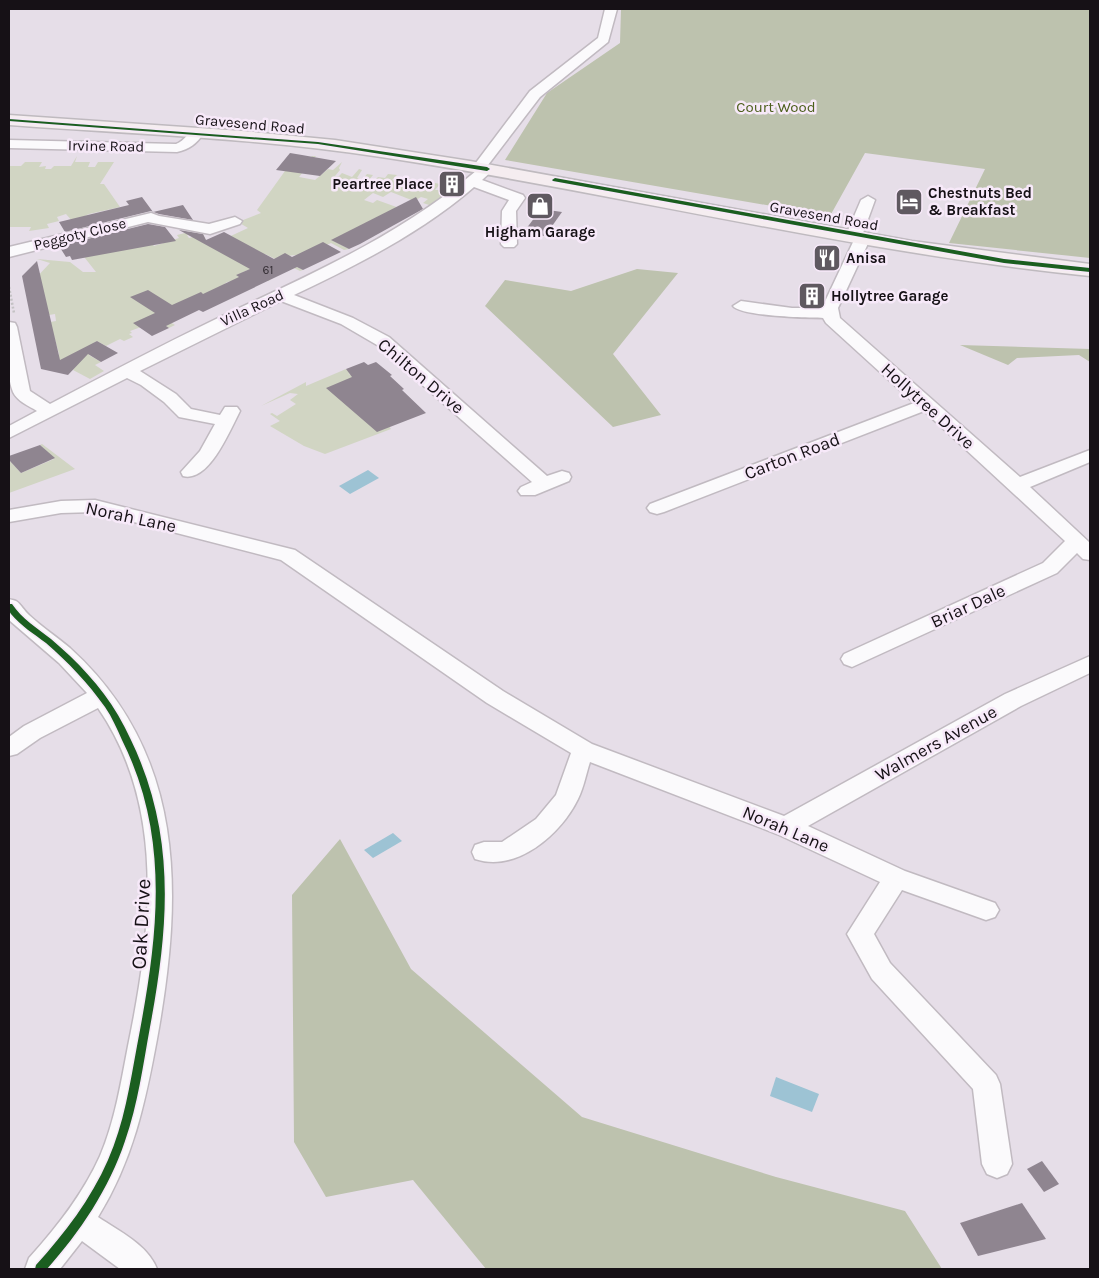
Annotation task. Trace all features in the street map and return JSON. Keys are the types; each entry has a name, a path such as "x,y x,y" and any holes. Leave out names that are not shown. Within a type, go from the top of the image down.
{"main road":[{"name":"Gravesend Road","path":"9,120 318,143 480,173 1004,261 1090,270"}],"street":[{"name":"Villa Road","path":"9,433 127,371 397,236 480,173 535,94 604,39 610,9"},
{"name":"Irvine Road","path":"9,144 175,148 186,145 198,133"},
{"path":"480,173 518,198 509,211 509,244"},
{"path":"741,306 792,312 830,313 859,236 868,200"},
{"name":"Peggoty Close","path":"9,252 151,216 154,220 210,229 235,220"},
{"name":"Chilton Drive","path":"280,295 347,321 382,341 545,484"},
{"name":"Hollytree Drive","path":"830,313 836,324 1017,485 1084,548"},
{"path":"12,320 22,392 30,400 50,411"},
{"path":"127,371 147,381 165,394 184,413 228,416 208,454 190,472"},
{"name":"Carton Road","path":"657,508 927,404"},
{"path":"1017,485 1090,456"},
{"name":"Norah Lane","path":"9,516 66,506 94,506 234,540 256,553 288,555 495,697 584,750 786,828 896,878 986,910"},
{"name":"Briar Dale","path":"852,659 1050,568 1062,554 1084,548"},
{"name":"Oak Drive","path":"9,606 17,616 58,649 101,696 124,734 146,783 161,861 162,912 156,979 126,1119 111,1164 78,1221 40,1269"},
{"name":"Walmers Avenue","path":"786,828 1013,700 1090,664"},
{"path":"9,748 32,732 101,696"},
{"path":"484,852 506,851 546,825 560,810 570,791 576,763 584,750"},
{"path":"896,878 860,934 881,971 986,1084 997,1164"},
{"path":"78,1221 125,1253 142,1269"}],"path":[{"path":"9,287 12,320"}],"green space":[{"name":"Court Wood","path":"621,9 1090,9 1090,258 949,243 985,169 865,153 830,216 505,160 547,93 620,43"},
{"path":"77,156 75,162 90,162 88,167 95,167 98,162 114,162 100,184 104,184 120,207 89,214 73,222 66,214 57,217 59,221 47,224 49,228 29,231 31,227 9,227 9,166 21,166 25,162 42,162 39,167 46,166 45,169 51,169 54,166 71,166"},
{"path":"312,156 316,156 299,177 315,180 328,169 333,170 342,162 340,170 335,176 339,176 342,173 352,177 359,169 362,170 357,178 363,179 367,174 373,175 369,180 374,181 378,177 385,178 388,174 397,175 392,180 400,182 405,177 412,179 406,185 414,186 420,180 425,182 421,186 429,188 435,183 440,184 435,190 452,190 432,206 423,203 428,199 421,197 414,201 391,192 383,197 373,193 364,200 373,203 377,200 402,209 332,240 349,249 344,250 331,243 301,257 296,255 278,257 303,270 300,271 265,254 253,259 270,280 268,281 248,270 237,275 242,279 227,282 209,297 199,293 170,322 175,325 169,328 158,321 130,331 132,333 129,334 133,337 124,341 120,339 106,346 97,341 94,343 89,355 101,362 95,365 104,371 90,379 73,370 77,364 54,360 59,354 50,322 56,321 55,314 49,315 34,280 50,263 37,259 70,262 83,272 96,272 81,253 150,241 154,246 179,238 177,235 189,232 191,234 187,235 189,238 203,234 209,246 248,228 238,222 261,213 257,210 290,164 304,166"},
{"path":"637,269 678,273 613,354 661,415 613,427 485,306 505,280 571,291"},
{"path":"960,345 1090,349 1090,362 1079,355 1017,358 1008,365"},
{"path":"346,369 351,373 348,374 353,375 391,429 325,454 304,446 270,426 280,421 270,414 272,413 277,416 296,404 290,400 298,394 290,393 261,406 306,382 306,386"},
{"path":"42,444 75,469 9,493 9,460 21,473 54,459 40,445"},
{"path":"340,839 411,969 582,1117 776,1177 905,1211 942,1269 486,1269 413,1180 326,1197 294,1142 292,895"}],"water":[{"path":"368,470 379,478 350,494 339,486"},
{"path":"393,833 402,841 373,858 364,850"},
{"path":"776,1077 819,1094 812,1112 770,1096"}],"building":[{"path":"290,153 336,161 320,176 276,170"},
{"path":"142,197 153,212 65,232 59,222 129,205 126,201"},
{"path":"416,197 423,209 360,244 349,249 331,240"},
{"path":"183,205 193,220 159,214 153,212"},
{"path":"541,209 562,212 545,236 523,233"},
{"path":"148,224 165,227 176,241 72,260 70,256 66,257 59,246"},
{"path":"179,230 203,234 206,240 224,232 274,259 285,253 292,257 323,242 341,252 303,270 297,267 203,312 199,310 166,326 169,328 152,336 133,323 155,313 130,297 148,290 172,305 201,292 203,294 239,277 236,275 250,269"},
{"path":"37,261 60,360 97,341 118,353 101,362 88,354 68,375 41,369 22,276"},
{"path":"364,362 368,365 376,362 392,375 390,376 404,389 402,390 426,413 377,432 326,388 352,377 346,369"},
{"path":"40,445 55,458 21,473 9,460 9,456"},
{"path":"1042,1161 1059,1184 1044,1192 1027,1169"},
{"path":"1022,1203 1046,1239 978,1256 960,1223"}],"cycle path":[{"path":"9,120 318,143 487,169"},
{"path":"555,180 1004,261 1090,270"},
{"path":"9,606 22,621 67,658 109,706 134,756 148,795 157,834 161,873 161,912 152,993 133,1089 120,1142 105,1177 86,1210 64,1241 40,1269"}],"place":[{"name":"Peartree Place","path":"452,184"},
{"name":"Chestnuts Bed & Breakfast","path":"909,202"},
{"name":"Higham Garage","path":"540,206"},
{"name":"Anisa","path":"827,258"},
{"name":"Hollytree Garage","path":"812,296"}]}
